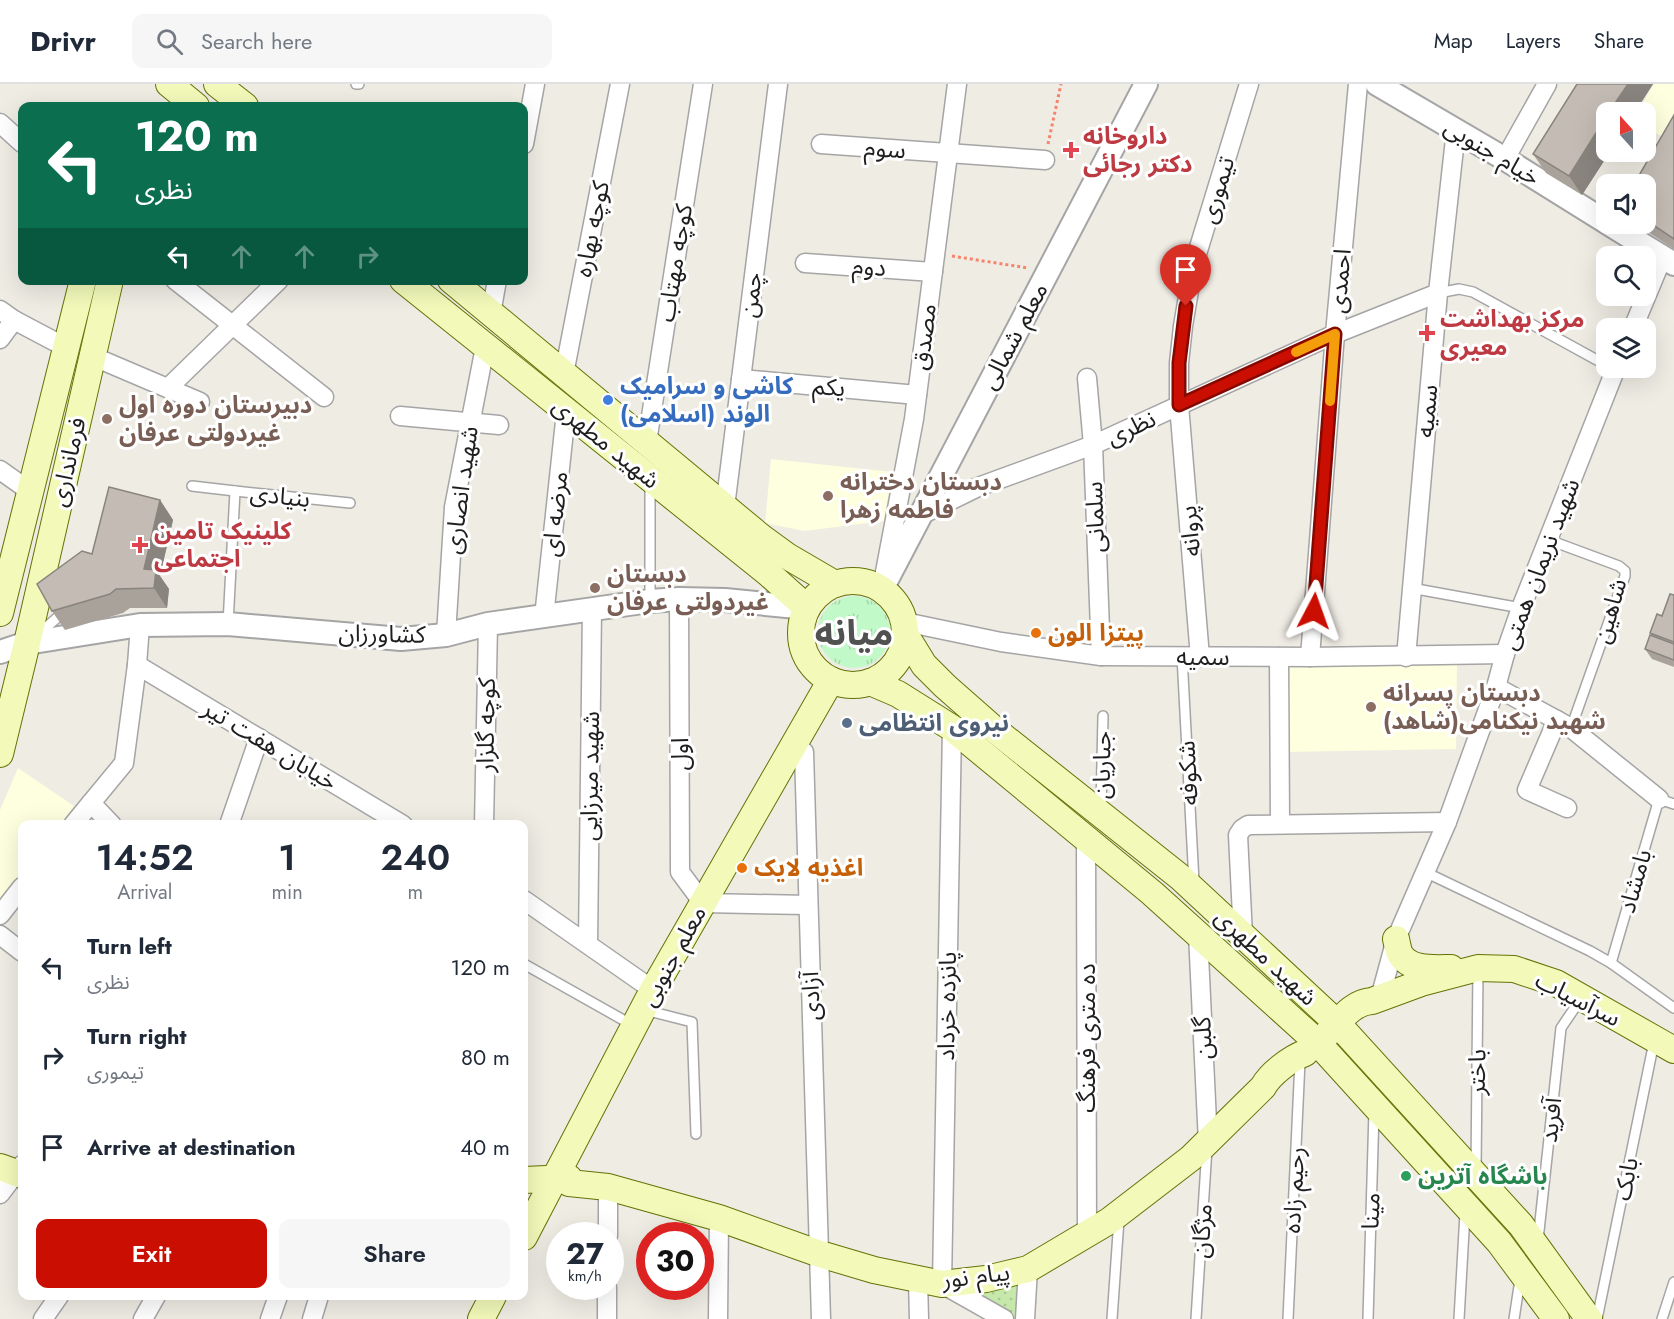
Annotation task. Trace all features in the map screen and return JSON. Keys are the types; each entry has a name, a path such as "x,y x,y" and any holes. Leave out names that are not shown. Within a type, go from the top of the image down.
{"main road":[{"path":"169,84 191,102"},
{"path":"206,102 218,84 242,100"},
{"name":"فرمانداری","path":"0,613 4,579 31,492 82,285"},
{"name":"فرمانداری","path":"0,754 109,285"},
{"name":"شهید مطهری","path":"409,285 768,573 807,608"},
{"name":"شهید مطهری","path":"457,285 724,507 788,556 835,584"},
{"path":"67,348 92,356"},
{"path":"846,581 859,581 882,589 896,604 905,628 903,650 895,664 884,675 870,682 857,685 831,680 817,670 807,657 801,641 802,624 807,608 824,590 846,581"},
{"name":"شهید مطهری","path":"905,628 924,665 945,686 995,730 1194,890 1338,1022 1521,1225 1589,1319"},
{"name":"معلم جنوبی","path":"528,1224 541,1181 644,1008 831,680"},
{"name":"شهید مطهری","path":"870,682 898,694 952,728 1152,892 1198,934 1308,1052 1374,1103 1499,1242 1556,1319"},
{"path":"1396,939 1400,954 1410,964 1427,968 1478,968"},
{"name":"سرآسیاب","path":"1308,1052 1343,1015 1364,1001 1478,968 1514,969 1556,983 1664,1045"},
{"name":"پیام نور","path":"541,1181 570,1178 597,1182 606,1187 719,1218 820,1254 874,1270 930,1282 986,1279 1028,1269 1087,1236 1119,1214 1208,1143 1263,1088 1267,1081 1296,1056 1308,1052"},
{"path":"481,1319 491,1300"}],"street":[{"path":"528,122 535,84"},
{"name":"کوچه بهاره","path":"564,374 620,84"},
{"name":"کوچه مهتاب","path":"646,442 703,84"},
{"name":"چمن","path":"724,507 778,84"},
{"name":"مصدق","path":"882,589 917,394 957,84"},
{"name":"معلم شمالی","path":"882,589 1146,84"},
{"name":"تیموری","path":"1179,405 1179,363 1193,267 1249,84"},
{"name":"احمدی","path":"1310,657 1335,334 1358,84"},
{"name":"خیام جنوبی","path":"1377,84 1596,216"},
{"path":"1504,159 1546,84"},
{"path":"0,123 18,139"},
{"name":"سميه","path":"1406,657 1438,293 1456,130"},
{"name":"سوم","path":"821,144 1045,159"},
{"name":"خیام جنوبی","path":"1626,234 1668,260"},
{"path":"1638,318 1668,260"},
{"name":"دوم","path":"805,263 933,272"},
{"path":"181,285 324,397"},
{"path":"168,388 274,285"},
{"path":"491,314 496,285"},
{"name":"نظری","path":"921,515 978,487 1093,445 1335,334 1438,293"},
{"path":"0,339 7,315 67,348"},
{"name":"شهید انصاری","path":"447,635 454,507 485,347"},
{"path":"92,356 200,402"},
{"name":"سلمانی","path":"1087,378 1093,445 1101,656"},
{"name":"شهید نریمان همتی","path":"1376,999 1396,939 1447,822 1496,687 1521,608 1549,540 1608,378"},
{"name":"یکم","path":"741,379 917,394"},
{"name":"پروانه","path":"1179,405 1200,657"},
{"name":"مرضه ای","path":"544,617 566,412"},
{"path":"400,416 499,425"},
{"path":"0,470 31,492"},
{"name":"اول","path":"679,599 680,872 703,903"},
{"name":"کشاورزان","path":"0,652 27,643 140,625 228,624 401,639 447,635 488,624 650,601 725,600 807,608"},
{"name":"شهید میرزایی","path":"588,944 592,609"},
{"name":"کوچه گلزار","path":"484,820 488,624"},
{"path":"77,820 124,763 140,625"},
{"name":"سمیه","path":"905,628 1101,656 1406,657 1505,654"},
{"path":"1279,657 1280,823"},
{"name":"خیابان هفت تیر","path":"137,665 395,820"},
{"path":"1496,687 1564,724 1666,801"},
{"path":"1564,724 1527,790 1568,808"},
{"name":"پانزده خرداد","path":"918,1319 930,1282 952,728"},
{"path":"232,820 259,738"},
{"name":"آزادی","path":"795,744 804,752 821,1319"},
{"path":"91,803 107,820"},
{"path":"1243,936 1238,835 1242,828 1248,825 1280,823 1447,822"},
{"name":"ده متری فرهنگ","path":"1086,839 1087,1236"},
{"path":"0,915 18,892"},
{"path":"528,903 588,944 644,1008"},
{"path":"703,903 808,905"},
{"name":"گلبن","path":"1198,934 1208,1143"},
{"path":"0,935 18,949"},
{"path":"0,1194 15,1170"},
{"path":"606,1187 607,1222"},
{"path":"718,1319 719,1218"},
{"path":"1025,1319 1028,1269"},
{"path":"930,1282 1004,1319"},
{"path":"43,1319 57,1300"},
{"path":"143,1319 154,1300"},
{"path":"270,1319 277,1300"},
{"path":"312,1319 318,1300"},
{"path":"607,1300 607,1319"}],"lane":[{"path":"1438,293 1459,290 1473,292 1596,359"},
{"path":"650,479 650,601"},
{"path":"192,486 236,491"},
{"name":"بنیادی","path":"228,624 236,491 350,503"},
{"name":"شاهین","path":"1549,540 1619,566 1625,571 1625,576 1564,724"},
{"path":"1412,588 1521,608"},
{"path":"27,643 58,617 78,609"},
{"name":"شکوفه","path":"1182,656 1194,890"},
{"name":"جباریان","path":"1101,813 1103,716"},
{"name":"بامشاد","path":"1611,963 1666,801"},
{"path":"1425,872 1590,951 1611,963 1674,1008"},
{"path":"528,965 644,1008 692,1022 696,1134"},
{"name":"باختر","path":"1476,1175 1478,968"},
{"name":"آفرید","path":"1538,1248 1561,1028 1582,998"},
{"name":"بابک","path":"1597,1319 1664,1045"},
{"name":"رحیم زاده","path":"1288,1319 1308,1052"},
{"name":"مینا","path":"1368,1319 1374,1103"},
{"name":"مژگان","path":"1196,1319 1208,1143"},
{"path":"1459,1319 1466,1204"},
{"path":"1112,1319 1119,1214"},
{"path":"1514,1319 1521,1272"},
{"path":"1662,1319 1674,1282"}],"path":[{"path":"1045,159 1061,84"},
{"path":"935,253 1048,271"}],"shaded area":[{"path":"1654,84 1674,84 1674,144 1656,133 1656,102 1643,102"},
{"name":"دبستان دخترانه فاطمه زهرا","path":"771,459 892,472 884,521 804,531 765,523"},
{"name":"دبستان پسرانه شهید نیکنامی(شاهد)","path":"1287,665 1457,665 1456,749 1285,752"},
{"path":"18,768 74,806 64,820 18,820 18,881 0,906 0,810"}],"green space":[{"path":"861,596 880,606 888,618 890,632 888,646 880,658 868,666 847,668 828,658 820,646 818,625 828,606 840,598"},
{"path":"1022,1276 1019,1319 1014,1319 957,1287"}],"building":[{"path":"1577,84 1628,84 1616,102 1596,102 1596,133 1569,176 1533,154"},
{"path":"1674,115 1674,239 1656,227 1656,174 1640,174 1647,162 1656,162 1656,146"},
{"path":"109,487 160,500 144,569 156,570 154,588 116,589 110,594 52,611 37,584 82,551 92,554"},
{"path":"1670,594 1674,595 1674,642 1650,633 1657,614 1662,616"},
{"path":"1650,635 1674,644 1674,660 1645,649"}],"slow traffic":[{"path":"1296,352 1335,334 1330,401"}],"place":[{"name":"داروخانه دکتر رجائی","path":"1071,150"},
{"name":"مرکز بهداشت معیری","path":"1427,333"},
{"name":"کاشی و سرامیک الوند (اسلامی)","path":"608,400"},
{"name":"دبیرستان دوره اول غیردولتی عرفان","path":"107,419"},
{"name":"دبستان دخترانه فاطمه زهرا","path":"828,496"},
{"name":"کلینیک تامین اجتماعی","path":"140,545"},
{"name":"دبستان غیردولتی عرفان","path":"595,588"},
{"name":"پیتزا الون","path":"1036,633"},
{"name":"دبستان پسرانه شهید نیکنامی(شاهد)","path":"1371,707"},
{"name":"نیروی انتظامی","path":"847,723"},
{"name":"اغذیه لایک","path":"742,868"},
{"name":"باشگاه آترین","path":"1406,1176"}],"district":[{"name":"میانه","path":"854,632"}],"route":[{"path":"1186,306 1179,363 1179,405 1335,334 1314,611"}]}
